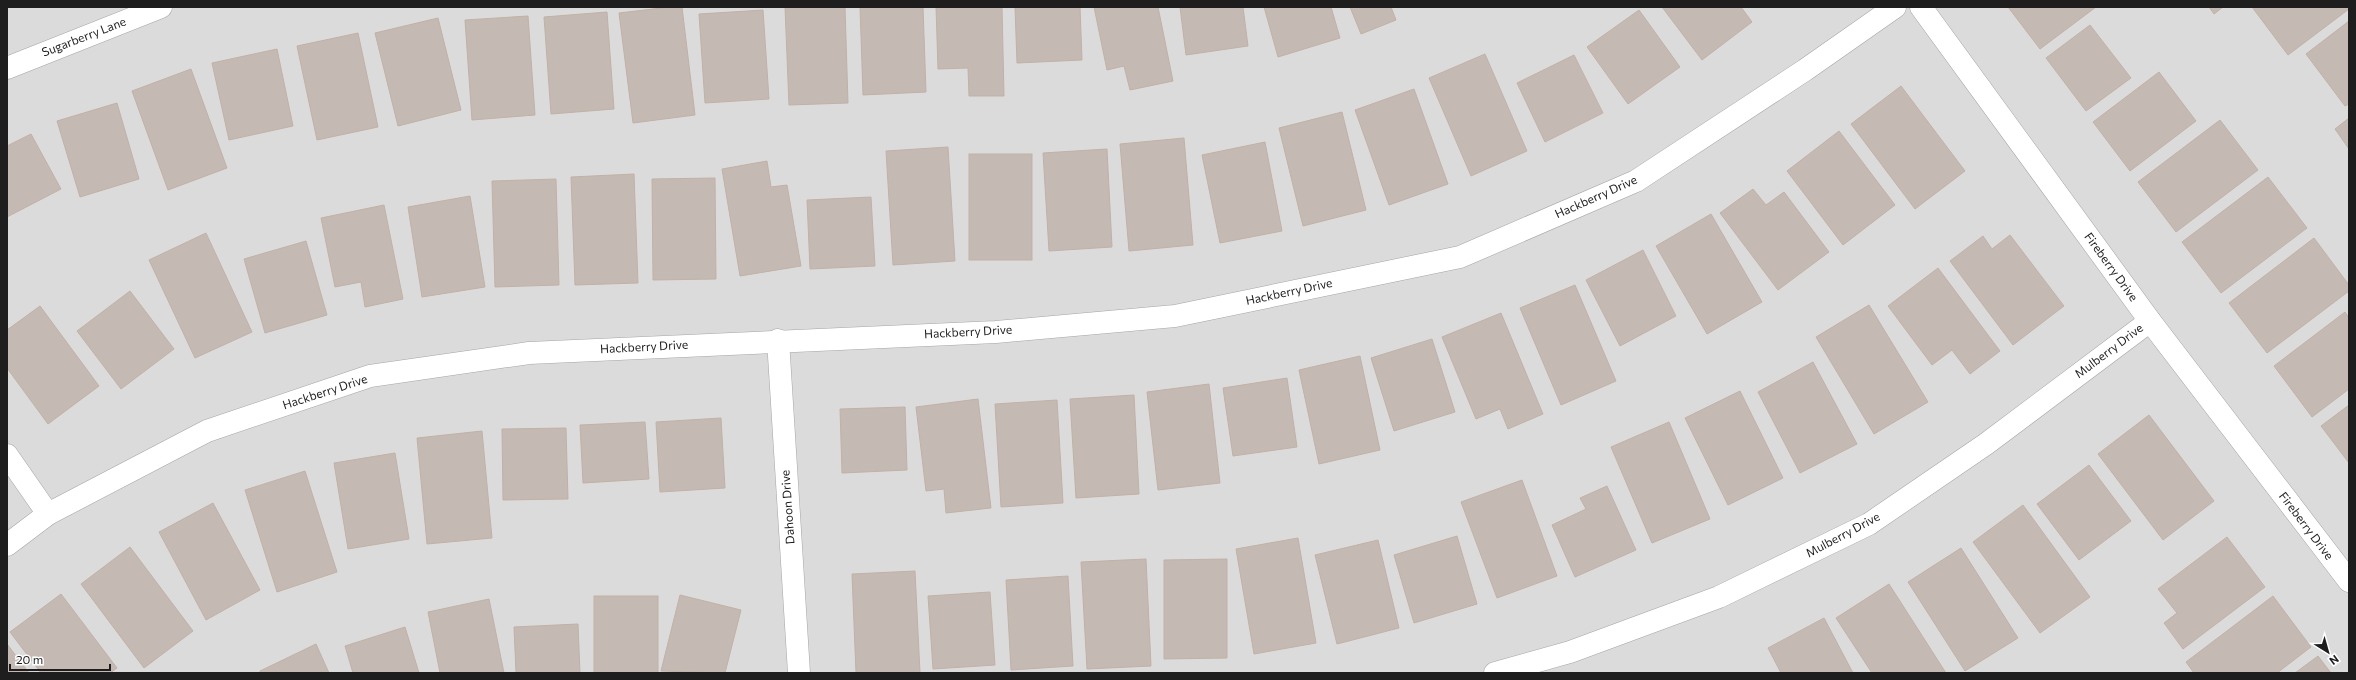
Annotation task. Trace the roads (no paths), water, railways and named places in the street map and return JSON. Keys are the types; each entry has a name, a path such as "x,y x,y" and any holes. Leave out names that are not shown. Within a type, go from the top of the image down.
{"street":[{"name":"Sugarberry Lane","path":"7,68 161,7"},
{"name":"Hackberry Drive","path":"7,545 48,514 207,431 370,376 529,352 778,340 996,332 1175,316 1460,257 1636,181 1805,70 1895,7"},
{"name":"Fireberry Drive","path":"1921,7 2150,321 2349,581"},
{"name":"Mulberry Drive","path":"1495,673 1570,652 1719,597 1869,524 1986,444 2150,321"},
{"name":"Dahoon Drive","path":"778,340 799,673"},
{"path":"7,455 48,514"}]}
